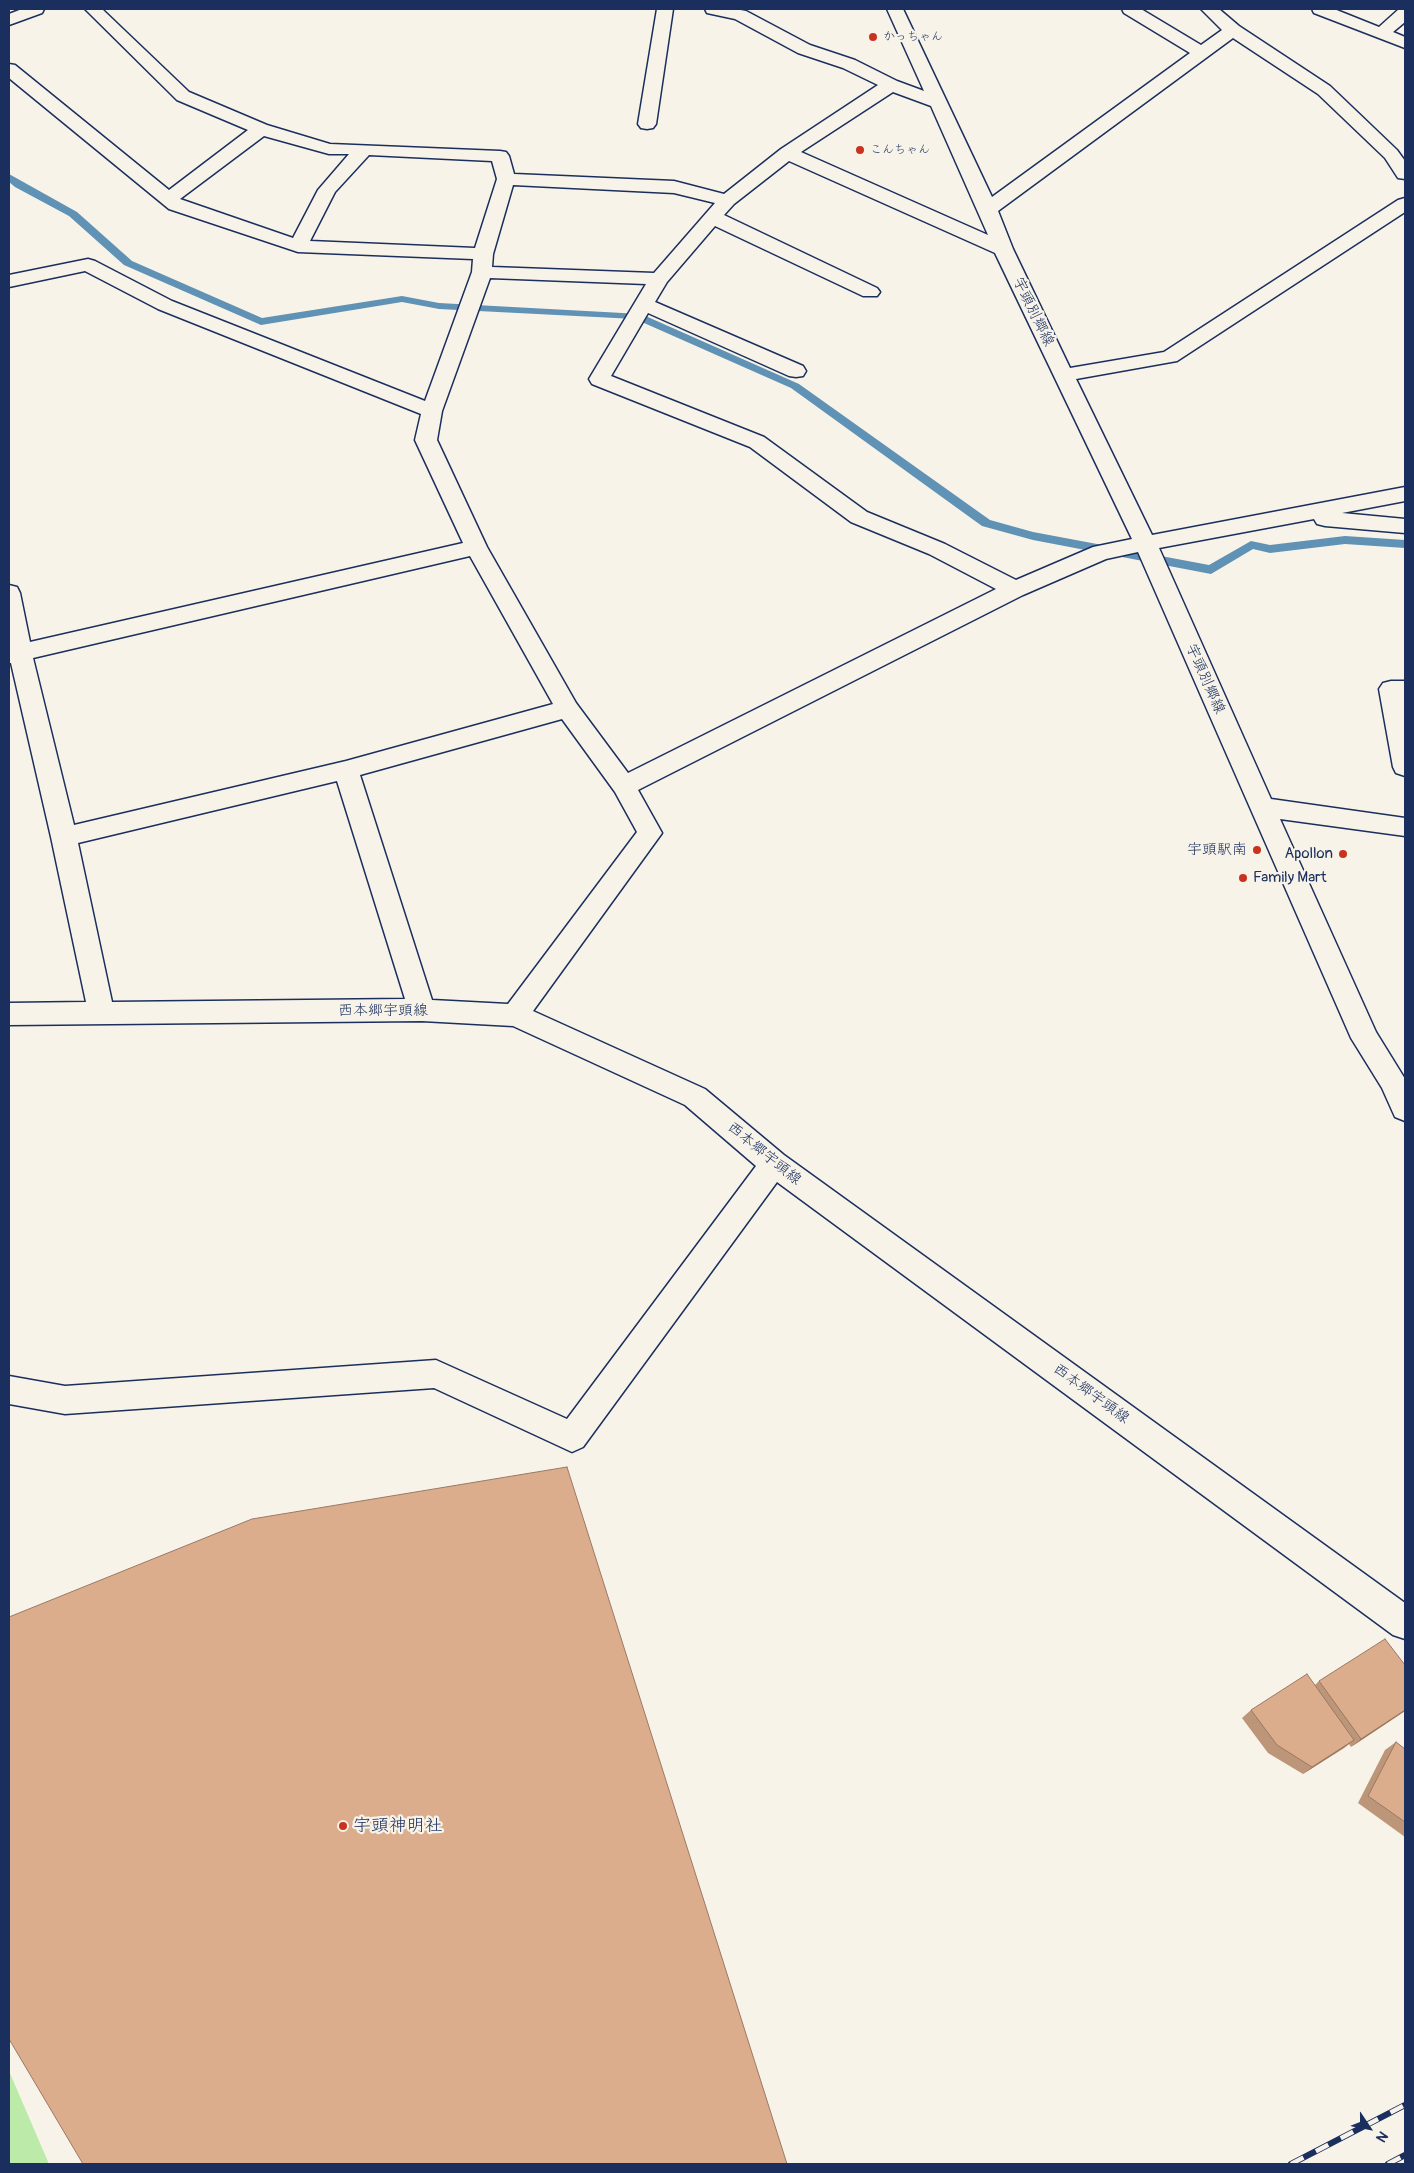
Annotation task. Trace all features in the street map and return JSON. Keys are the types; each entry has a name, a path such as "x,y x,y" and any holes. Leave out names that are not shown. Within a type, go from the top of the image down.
{"street":[{"path":"9,20 36,9"},
{"path":"92,9 183,96 261,129 329,149 500,156 506,178 483,263 432,411 426,440 476,547 567,709 624,786 650,833 515,1015"},
{"path":"648,124 665,9"},
{"path":"712,9 740,15 804,49 849,64 891,85 937,102"},
{"path":"895,9 988,209 1233,30"},
{"path":"1130,9 1201,53"},
{"path":"1209,9 1233,30 1324,90 1392,154 1405,174"},
{"path":"1320,9 1405,43"},
{"path":"1382,33 1405,12"},
{"path":"9,69 176,205 298,246 659,279"},
{"path":"891,85 787,153 727,200 659,279 599,379 757,442 859,517 937,549 1014,588"},
{"path":"168,199 261,129"},
{"path":"298,246 326,190 364,149"},
{"path":"787,153 1003,249"},
{"path":"506,178 674,187 727,200"},
{"path":"1064,375 1170,356 1405,204"},
{"name":"宇頭別郷線","path":"988,209 1003,249 1145,543 1365,1038 1399,1082 1405,1109"},
{"path":"712,217 870,292"},
{"path":"9,281 88,265 165,305 432,411"},
{"path":"644,304 796,371"},
{"path":"624,786 1014,588 1101,552 1405,494"},
{"path":"1294,516 1405,526"},
{"path":"14,653 476,547"},
{"path":"9,594 14,653 64,837 101,1012"},
{"path":"1405,689 1391,688 1405,767"},
{"path":"64,837 346,770 567,709"},
{"path":"346,770 422,1010"},
{"path":"1262,807 1405,827"},
{"name":"西本郷宇頭線","path":"9,1014 422,1010 515,1015 580,1043 695,1098 774,1164 1405,1623"},
{"path":"9,1390 65,1400 436,1374 572,1437 774,1164"}],"green space":[{"path":"9,2071 49,2164 9,2164"}],"building":[{"name":"宇頭神明社","path":"567,1467 787,2164 83,2164 9,2039 9,1617 252,1519"},
{"path":"1385,1639 1405,1665 1405,1710 1361,1739 1319,1681"},
{"path":"1307,1674 1354,1740 1312,1767 1277,1745 1251,1710"},
{"path":"1396,1742 1405,1749 1405,1822 1368,1796"}],"waterway":[{"path":"9,177 19,185 73,214 128,263 261,322 402,299 439,306 637,316 795,386 986,523 1033,536 1211,570 1251,545 1270,549 1345,540 1405,544"}],"railway":[{"path":"1291,2164 1405,2105"},
{"path":"1388,2164 1405,2155"}],"place":[{"name":"かっちゃん","path":"873,37"},
{"name":"こんちゃん","path":"860,150"},
{"name":"宇頭駅南","path":"1257,850"},
{"name":"Apollon","path":"1343,854"},
{"name":"Family Mart","path":"1243,878"},
{"name":"宇頭神明社","path":"343,1826"}]}
